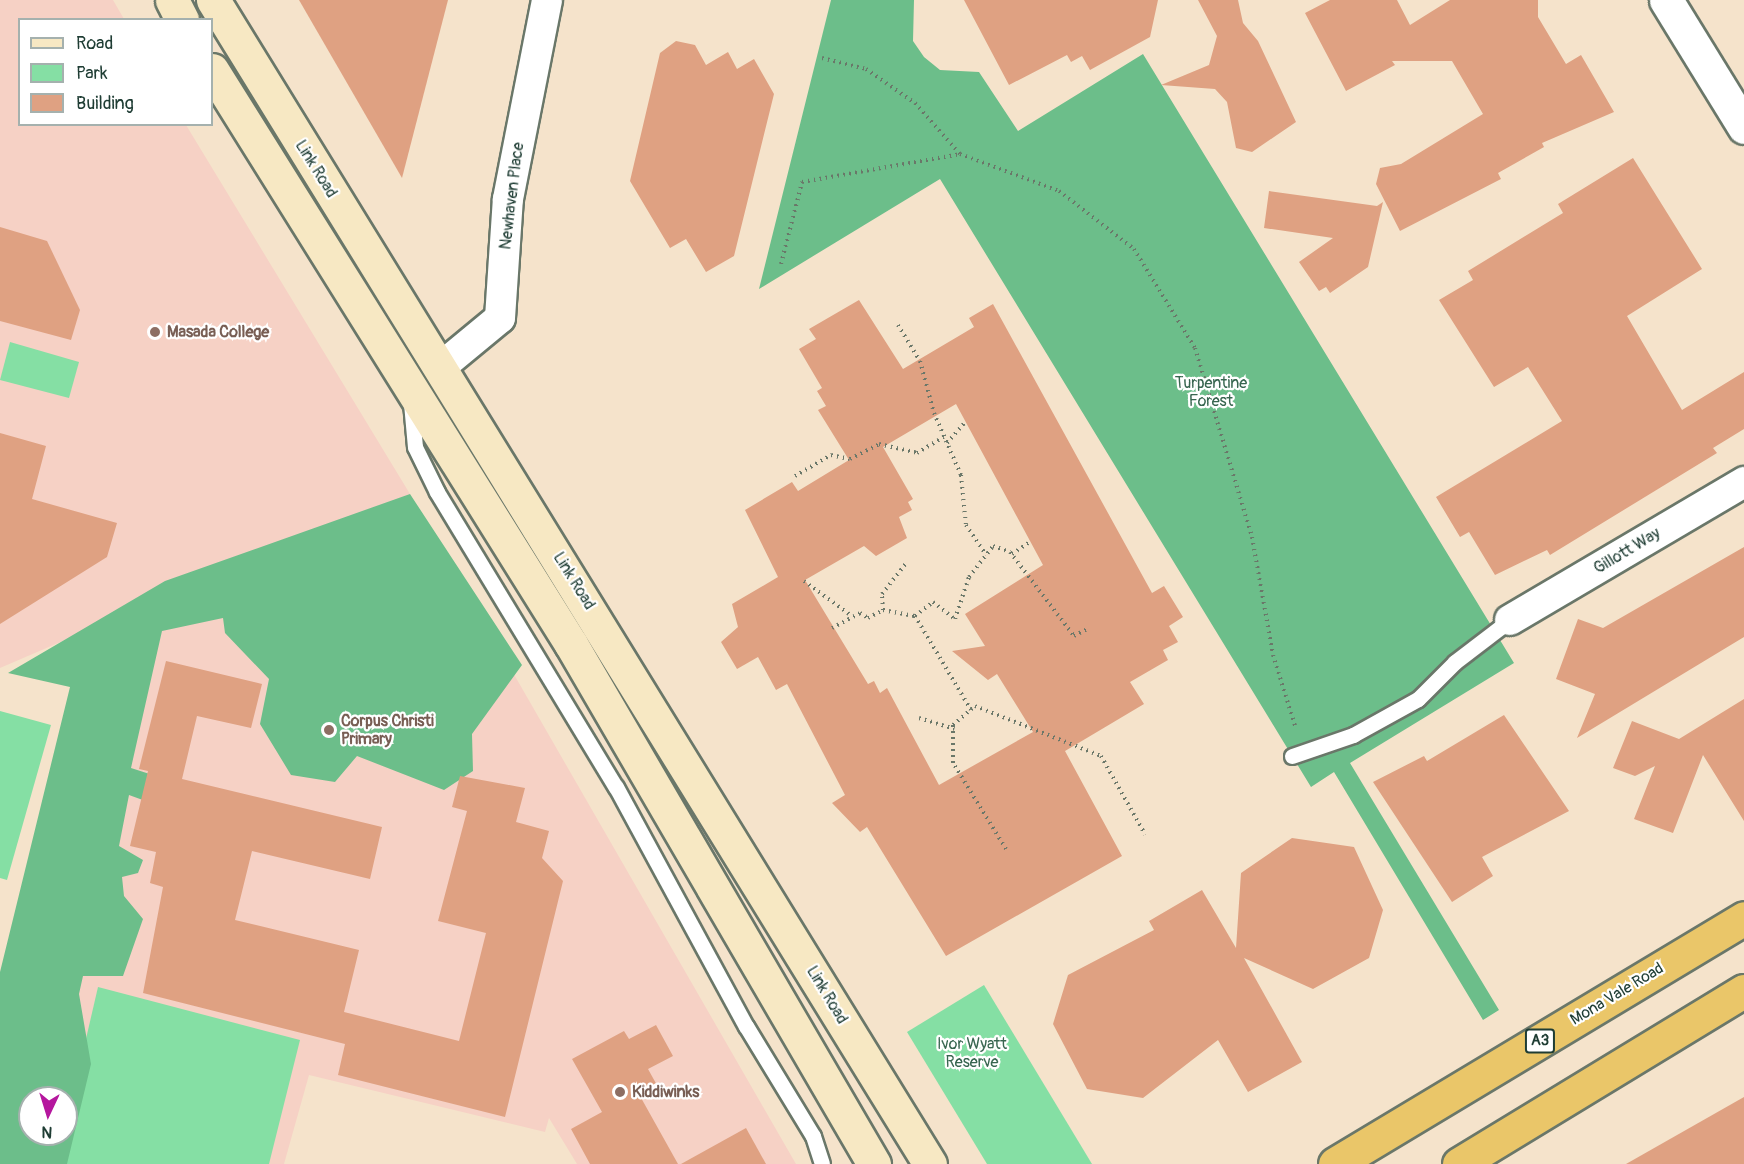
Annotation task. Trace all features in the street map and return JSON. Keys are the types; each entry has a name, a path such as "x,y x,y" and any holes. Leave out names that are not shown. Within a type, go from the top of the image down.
{"highway":[{"name":"Mona Vale Road","path":"1335,1164 1744,918"},
{"path":"1472,1161 1744,991"}],"main road":[{"path":"172,0 181,18"},
{"name":"Link Road","path":"213,0 441,366 930,1164"},
{"path":"213,72 571,644 874,1164"}],"street":[{"name":"Newhaven Place","path":"441,366 500,318 508,199 547,0"},
{"path":"1666,0 1744,127"},
{"name":"Gillott Way","path":"1510,620 1744,482"}],"lane":[{"path":"410,387 415,447 437,492 616,787 813,1136 822,1164"},
{"path":"1298,754 1353,735 1418,699 1510,620"}],"path":[{"path":"822,58 866,69 915,103 960,154 1059,191 1134,249 1195,348 1252,537 1273,655 1298,754"},
{"path":"781,264 802,182 960,154"},
{"path":"898,325 920,361 944,437 961,475 966,525 986,555"},
{"path":"947,443 966,421"},
{"path":"795,476 831,455 850,459 879,444 917,453 944,437"},
{"path":"1012,554 1030,542"},
{"path":"832,628 860,613 868,618 883,610 915,616 933,602 955,619 969,577 993,546 1012,554 1074,636 1089,628"},
{"path":"883,610 882,594 907,562"},
{"path":"804,581 852,616"},
{"path":"915,616 970,710"},
{"path":"1006,849 953,763 954,729 975,706 1101,756 1145,834"},
{"path":"919,718 954,729"}],"shaded area":[{"path":"0,0 113,0 123,18 18,18 18,126 187,126 410,494 796,1164 577,1164 549,1118 545,1132 309,1075 284,1164 1,1164 18,1098 18,1146 78,1146 78,1086 21,1086 144,606 0,668"}],"green space":[{"name":"Turpentine Forest","path":"831,0 914,0 913,41 924,57 940,70 979,72 1018,131 1143,54 1514,663 1350,763 1499,1010 1483,1020 1334,772 1311,787 940,179 759,289"},
{"path":"10,342 79,362 69,398 0,380"},
{"path":"410,494 522,665 472,734 473,771 444,790 357,756 335,782 291,775 260,724 269,679 225,633 223,618 162,631 131,768 159,777 151,803 129,795 119,846 143,860 138,873 122,877 124,896 143,919 123,976 83,976 79,994 91,1064 78,1118 78,1086 18,1086 18,1146 71,1146 67,1164 0,1164 0,972 70,687 8,673 165,581"},
{"path":"0,711 51,725 7,880 0,878"},
{"name":"Ivor Wyatt Reserve","path":"984,985 1092,1164 987,1164 907,1032"},
{"path":"98,987 300,1040 269,1164 57,1164 61,1146 78,1146 78,1086 75,1086"}],"building":[{"path":"299,0 448,0 402,178"},
{"path":"964,0 1158,0 1150,37 1090,70 1082,56 1071,62 1067,55 1009,85"},
{"path":"1198,0 1238,0 1243,23 1258,41 1296,122 1252,152 1236,148 1227,102 1215,89 1161,85 1209,65 1217,36"},
{"path":"1330,0 1397,0 1410,25 1450,0 1538,0 1538,17 1566,64 1581,55 1614,112 1542,143 1544,147 1498,173 1501,179 1400,231 1376,184 1380,168 1401,164 1483,114 1452,61 1392,61 1395,65 1346,91 1305,13"},
{"path":"676,41 695,45 706,65 728,52 737,69 754,59 774,94 734,256 706,272 686,239 670,248 630,181 660,53"},
{"path":"1633,158 1702,269 1627,316 1682,410 1744,372 1744,429 1713,448 1717,453 1550,555 1547,550 1495,575 1469,532 1460,537 1436,497 1562,421 1528,367 1494,387 1439,300 1473,280 1468,271 1563,213 1558,204"},
{"path":"1269,191 1377,206 1383,202 1368,267 1330,293 1326,287 1319,291 1299,262 1333,238 1264,228"},
{"path":"0,227 47,241 80,310 71,340 0,321"},
{"path":"859,300 903,369 974,327 969,318 993,304 1152,593 1164,586 1183,617 1169,626 1178,642 1163,650 1168,660 1130,682 1144,704 1065,751 1122,856 946,956 867,827 860,832 832,803 845,795 787,684 776,690 758,657 737,669 721,642 738,627 732,604 778,577 745,510 792,482 798,491 849,460 818,410 826,406 817,391 822,388 799,349 816,339 809,329","holes":["956,404 1043,565 965,614 985,646 952,651 988,680 997,674 1033,732 939,785 887,688 880,693 874,681 868,684 805,580 864,546 876,556 907,538 899,517 912,510 908,502 913,499 883,447"]},
{"path":"0,433 46,446 32,499 117,523 107,557 0,624"},
{"path":"1744,547 1744,637 1577,738 1595,694 1556,679 1578,619 1603,628"},
{"path":"166,661 262,684 251,728 197,716 182,779 382,827 370,879 252,851 235,920 359,950 344,1012 459,1041 486,933 438,921 467,811 452,807 460,776 525,788 516,822 549,831 542,858 563,881 505,1117 338,1075 345,1044 143,993 163,887 150,883 156,852 130,846 148,771 139,769"},
{"path":"1744,699 1744,821 1703,755 1673,833 1634,819 1655,766 1635,776 1613,768 1632,721 1679,739"},
{"path":"1504,715 1569,811 1482,857 1493,876 1452,902 1373,782 1424,756 1427,761"},
{"path":"1292,838 1354,847 1383,910 1369,958 1313,989 1244,958 1302,1062 1248,1092 1218,1040 1143,1098 1087,1089 1053,1024 1068,975 1154,930 1149,921 1202,890 1236,948 1241,873"},
{"name":"Kiddiwinks","path":"656,1025 673,1056 648,1069 658,1087 640,1096 678,1164 590,1164 571,1129 602,1112 572,1059 624,1031 629,1039"},
{"path":"1744,1097 1744,1164 1626,1164"},
{"name":"Kiddiwinks","path":"746,1128 766,1164 681,1164"}],"place":[{"name":"Masada College","path":"155,332"},
{"name":"Corpus Christi Primary","path":"329,730"},
{"name":"Kiddiwinks","path":"620,1092"}]}
